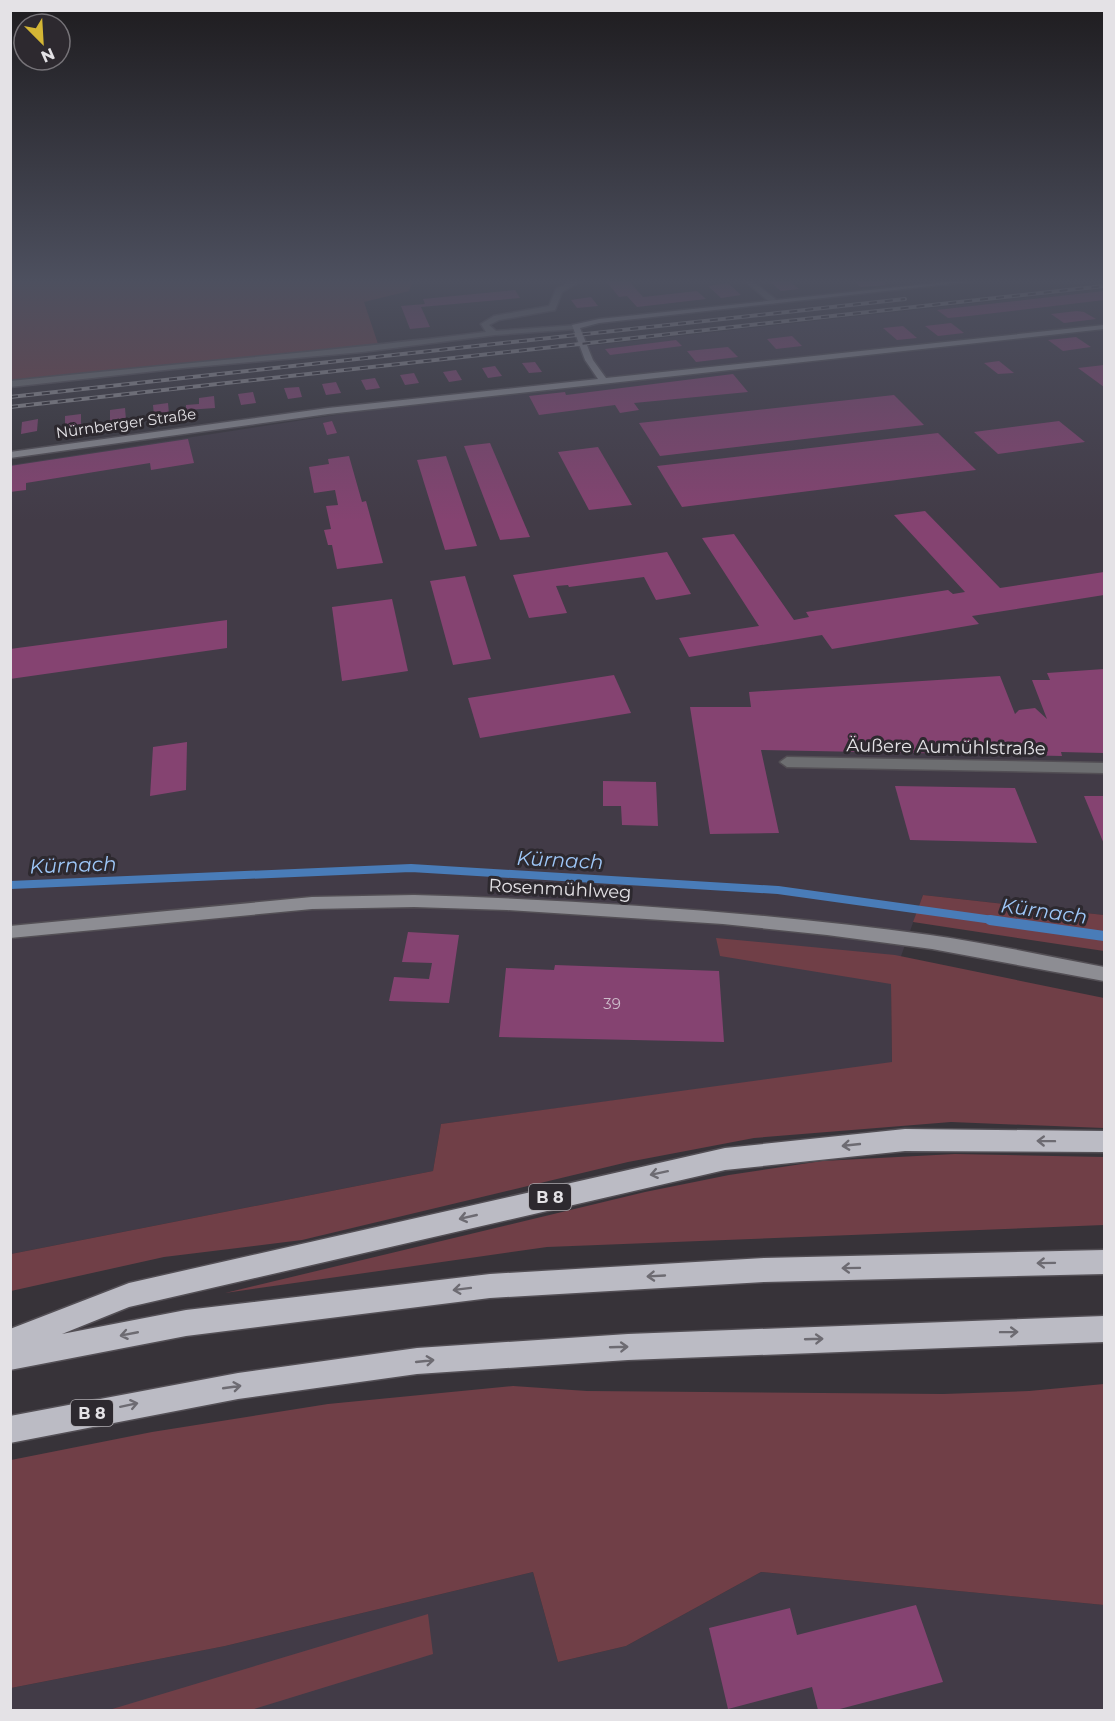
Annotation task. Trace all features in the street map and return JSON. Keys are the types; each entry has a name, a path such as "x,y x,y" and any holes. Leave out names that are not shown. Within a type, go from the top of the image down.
{"highway":[{"name":"B 8","path":"10,1342 129,1295 725,1159 905,1140 1104,1142"},
{"path":"10,1357 186,1323 490,1286 764,1270 1104,1262"},
{"name":"B 8","path":"10,1430 174,1396 375,1366 467,1357 561,1350 852,1337 1104,1329"}],"street":[{"path":"10,384 227,361"},
{"path":"591,361 603,381"},
{"name":"Nürnberger Straße","path":"10,455 328,411 784,361"},
{"name":"Äußere Aumühlstraße","path":"787,762 1104,768"},
{"name":"Rosenmühlweg","path":"10,932 312,903 414,901 507,904 723,918 827,929 932,942 1104,974"}],"shaded area":[{"path":"11,361 224,361 11,381"},
{"path":"586,361 1104,361 1104,915 923,895 891,984 892,1063 441,1124 433,1171 11,1254 10,465 459,396 566,385 594,378"},
{"path":"923,895 1104,915 1104,951 913,922"},
{"path":"716,938 895,955 1104,998 1104,1128 951,1122 754,1138 628,1162 302,1240 164,1257 11,1291 11,1254 433,1171 441,1124 892,1062 891,984 720,956"},
{"path":"955,1154 1104,1157 1104,1225 547,1247 225,1293 645,1192 729,1175 822,1161"},
{"path":"1104,1384 1104,1605 761,1572 626,1646 558,1662 533,1572 225,1646 11,1688 11,1460 152,1432 328,1404 513,1386 587,1391 943,1394 1029,1391"},
{"path":"533,1572 558,1662 626,1646 761,1572 1104,1605 1104,1710 11,1710 11,1688 225,1646"},
{"path":"428,1614 433,1654 251,1710 109,1710"}],"building":[{"path":"999,361 1014,373 998,374 984,363"},
{"path":"535,362 542,372 529,373 522,363"},
{"path":"1104,365 1104,387 1078,368"},
{"path":"495,366 502,376 488,378 482,368"},
{"path":"456,370 462,380 449,382 443,372"},
{"path":"414,373 419,383 405,385 400,375"},
{"path":"733,374 748,392 634,403 639,410 620,413 615,405 539,415 529,396 565,392 566,395"},
{"path":"375,378 380,388 366,390 361,380"},
{"path":"336,382 341,393 326,395 322,384"},
{"path":"299,387 302,397 288,399 284,388"},
{"path":"253,392 256,403 241,405 238,394"},
{"path":"894,395 924,425 660,456 639,423"},
{"path":"214,396 215,408 186,410 186,405 199,404 199,398"},
{"path":"168,403 169,414 154,416 153,405"},
{"path":"125,408 126,420 110,422 110,410"},
{"path":"81,414 81,425 65,428 65,416"},
{"path":"38,419 37,431 21,434 22,422"},
{"path":"332,421 337,433 327,435 323,423"},
{"path":"1059,421 1085,442 998,454 974,432"},
{"path":"938,433 976,470 682,507 657,466"},
{"path":"188,439 194,463 151,470 150,463 26,483 26,490 10,492 10,466"},
{"path":"490,443 530,537 500,540 464,446"},
{"path":"598,447 632,505 589,510 558,452"},
{"path":"349,456 362,502 366,501 383,563 337,569 332,545 328,545 324,530 331,529 326,506 338,505 335,490 314,493 309,467 329,464 328,459"},
{"path":"446,456 477,546 445,550 417,460"},
{"path":"925,511 1000,588 1104,572 1104,595 972,616 979,624 832,649 822,635 689,657 679,638 759,626 702,538 734,534 794,620 809,617 806,612 948,590 953,594 965,592 894,515"},
{"path":"667,552 691,594 656,600 644,577 569,587 568,585 556,586 567,613 529,618 513,575"},
{"path":"465,576 491,659 453,665 430,581"},
{"path":"392,599 408,671 342,681 332,607"},
{"path":"227,620 227,648 10,679 10,649"},
{"path":"1104,669 1104,753 1061,752 1062,756 761,750 779,833 710,834 690,707 751,707 749,692 1000,676 1015,714 1019,710 1035,708 1047,719 1032,680 1050,680 1047,673"},
{"path":"614,675 631,713 480,738 468,698"},
{"path":"187,742 186,790 150,796 153,747"},
{"path":"603,781 656,782 658,826 622,825 621,806 603,806"},
{"path":"895,786 1015,788 1037,843 910,840"},
{"path":"1084,796 1104,796 1104,844"},
{"path":"408,932 459,935 449,1003 389,1001 394,977 429,979 432,963 402,962"},
{"path":"555,965 719,971 724,1042 499,1037 506,968 554,970"},
{"path":"916,1605 943,1682 836,1710 818,1710 812,1687 728,1709 709,1628 790,1608 797,1635"}],"waterway":[{"name":"Kürnach","path":"10,885 411,868 778,890 1000,921"},
{"name":"Kürnach","path":"990,920 1104,936"}],"railway":[{"path":"10,397 336,361"},
{"path":"10,407 423,361"}]}
